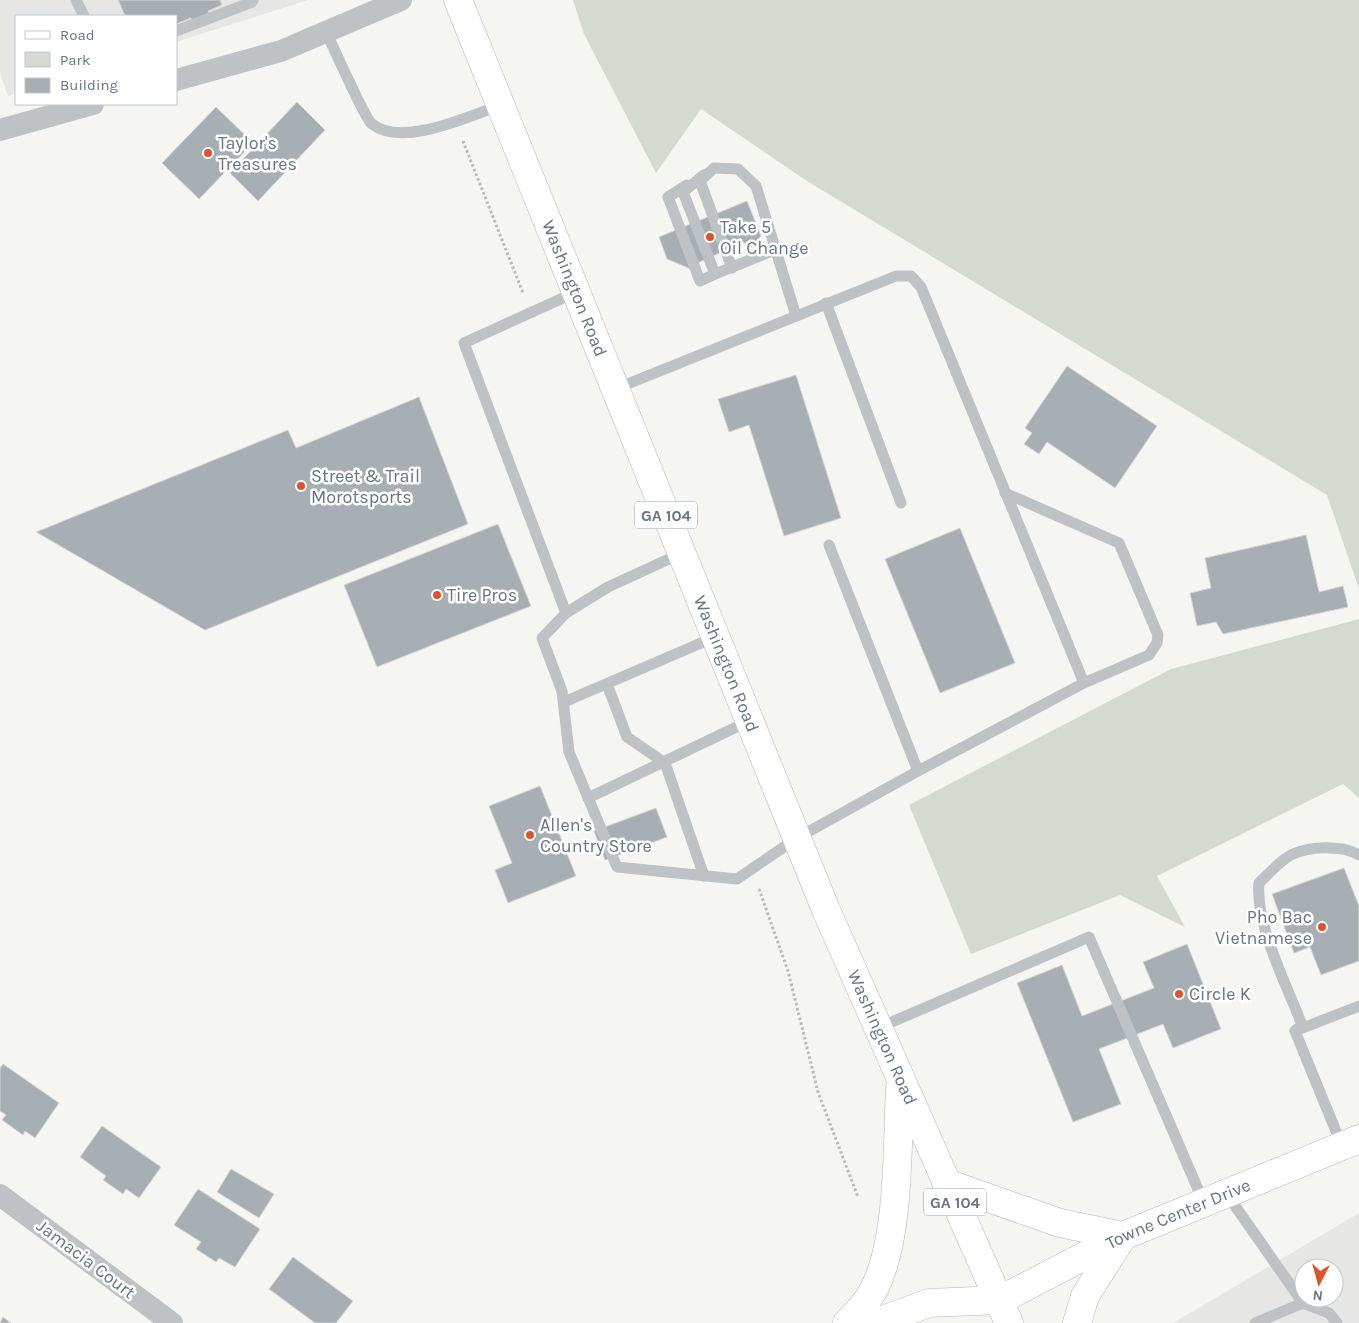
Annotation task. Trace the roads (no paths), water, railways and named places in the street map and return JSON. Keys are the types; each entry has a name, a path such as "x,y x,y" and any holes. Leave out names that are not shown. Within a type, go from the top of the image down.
{"main road":[{"name":"Washington Road","path":"458,0 797,838 901,1081 1004,1312"},
{"path":"847,1323 874,1288 886,1256 892,1219 901,1081"},
{"name":"Towne Center Drive","path":"964,1323 1004,1312 1123,1236 1350,1142"},
{"path":"946,1182 1060,1222 1123,1236 1085,1296 1077,1323"},
{"path":"875,1323 929,1303 1004,1312"}],"street":[{"path":"178,79 280,50 401,0"},
{"path":"0,130 89,105"},
{"name":"Jamacia Court","path":"0,1195 172,1323"}],"lane":[{"path":"76,0 84,15"},
{"path":"178,30 253,0"},
{"path":"326,32 371,124 390,133 432,129 501,105"},
{"path":"777,249 700,281 668,197 714,168 738,169 756,186 777,249 796,316"},
{"path":"714,168 700,182 732,268"},
{"path":"714,168 683,192 716,274"},
{"path":"615,389 896,276 911,276 921,287 1084,683"},
{"path":"566,613 464,343 576,292"},
{"path":"826,304 901,503"},
{"path":"682,553 608,587 566,613 542,638 562,691 569,752 617,867 737,879 797,838 918,771 1084,683 1149,655 1157,643 1158,635 1119,543 1005,493"},
{"path":"829,545 918,771"},
{"path":"564,702 716,637"},
{"path":"607,684 627,737 665,763 704,876"},
{"path":"588,798 665,763 749,721"},
{"path":"1295,1031 1302,1025 1264,926 1258,897 1260,883 1292,854 1319,848 1350,850 1359,855"},
{"path":"878,1028 1089,937 1215,1198 1294,1292"},
{"path":"1295,1031 1359,1006"},
{"path":"1295,1031 1350,1142"},
{"path":"1255,1323 1294,1307"},
{"path":"1316,1308 1329,1313 1338,1323"}],"place":[{"name":"Taylor's Treasures","path":"208,153"},
{"name":"Take 5 Oil Change","path":"710,237"},
{"name":"Street & Trail Morotsports","path":"301,486"},
{"name":"Tire Pros","path":"437,595"},
{"name":"Allen's Country Store","path":"530,835"},
{"name":"Pho Bac Vietnamese","path":"1322,927"},
{"name":"Circle K","path":"1179,994"}]}
